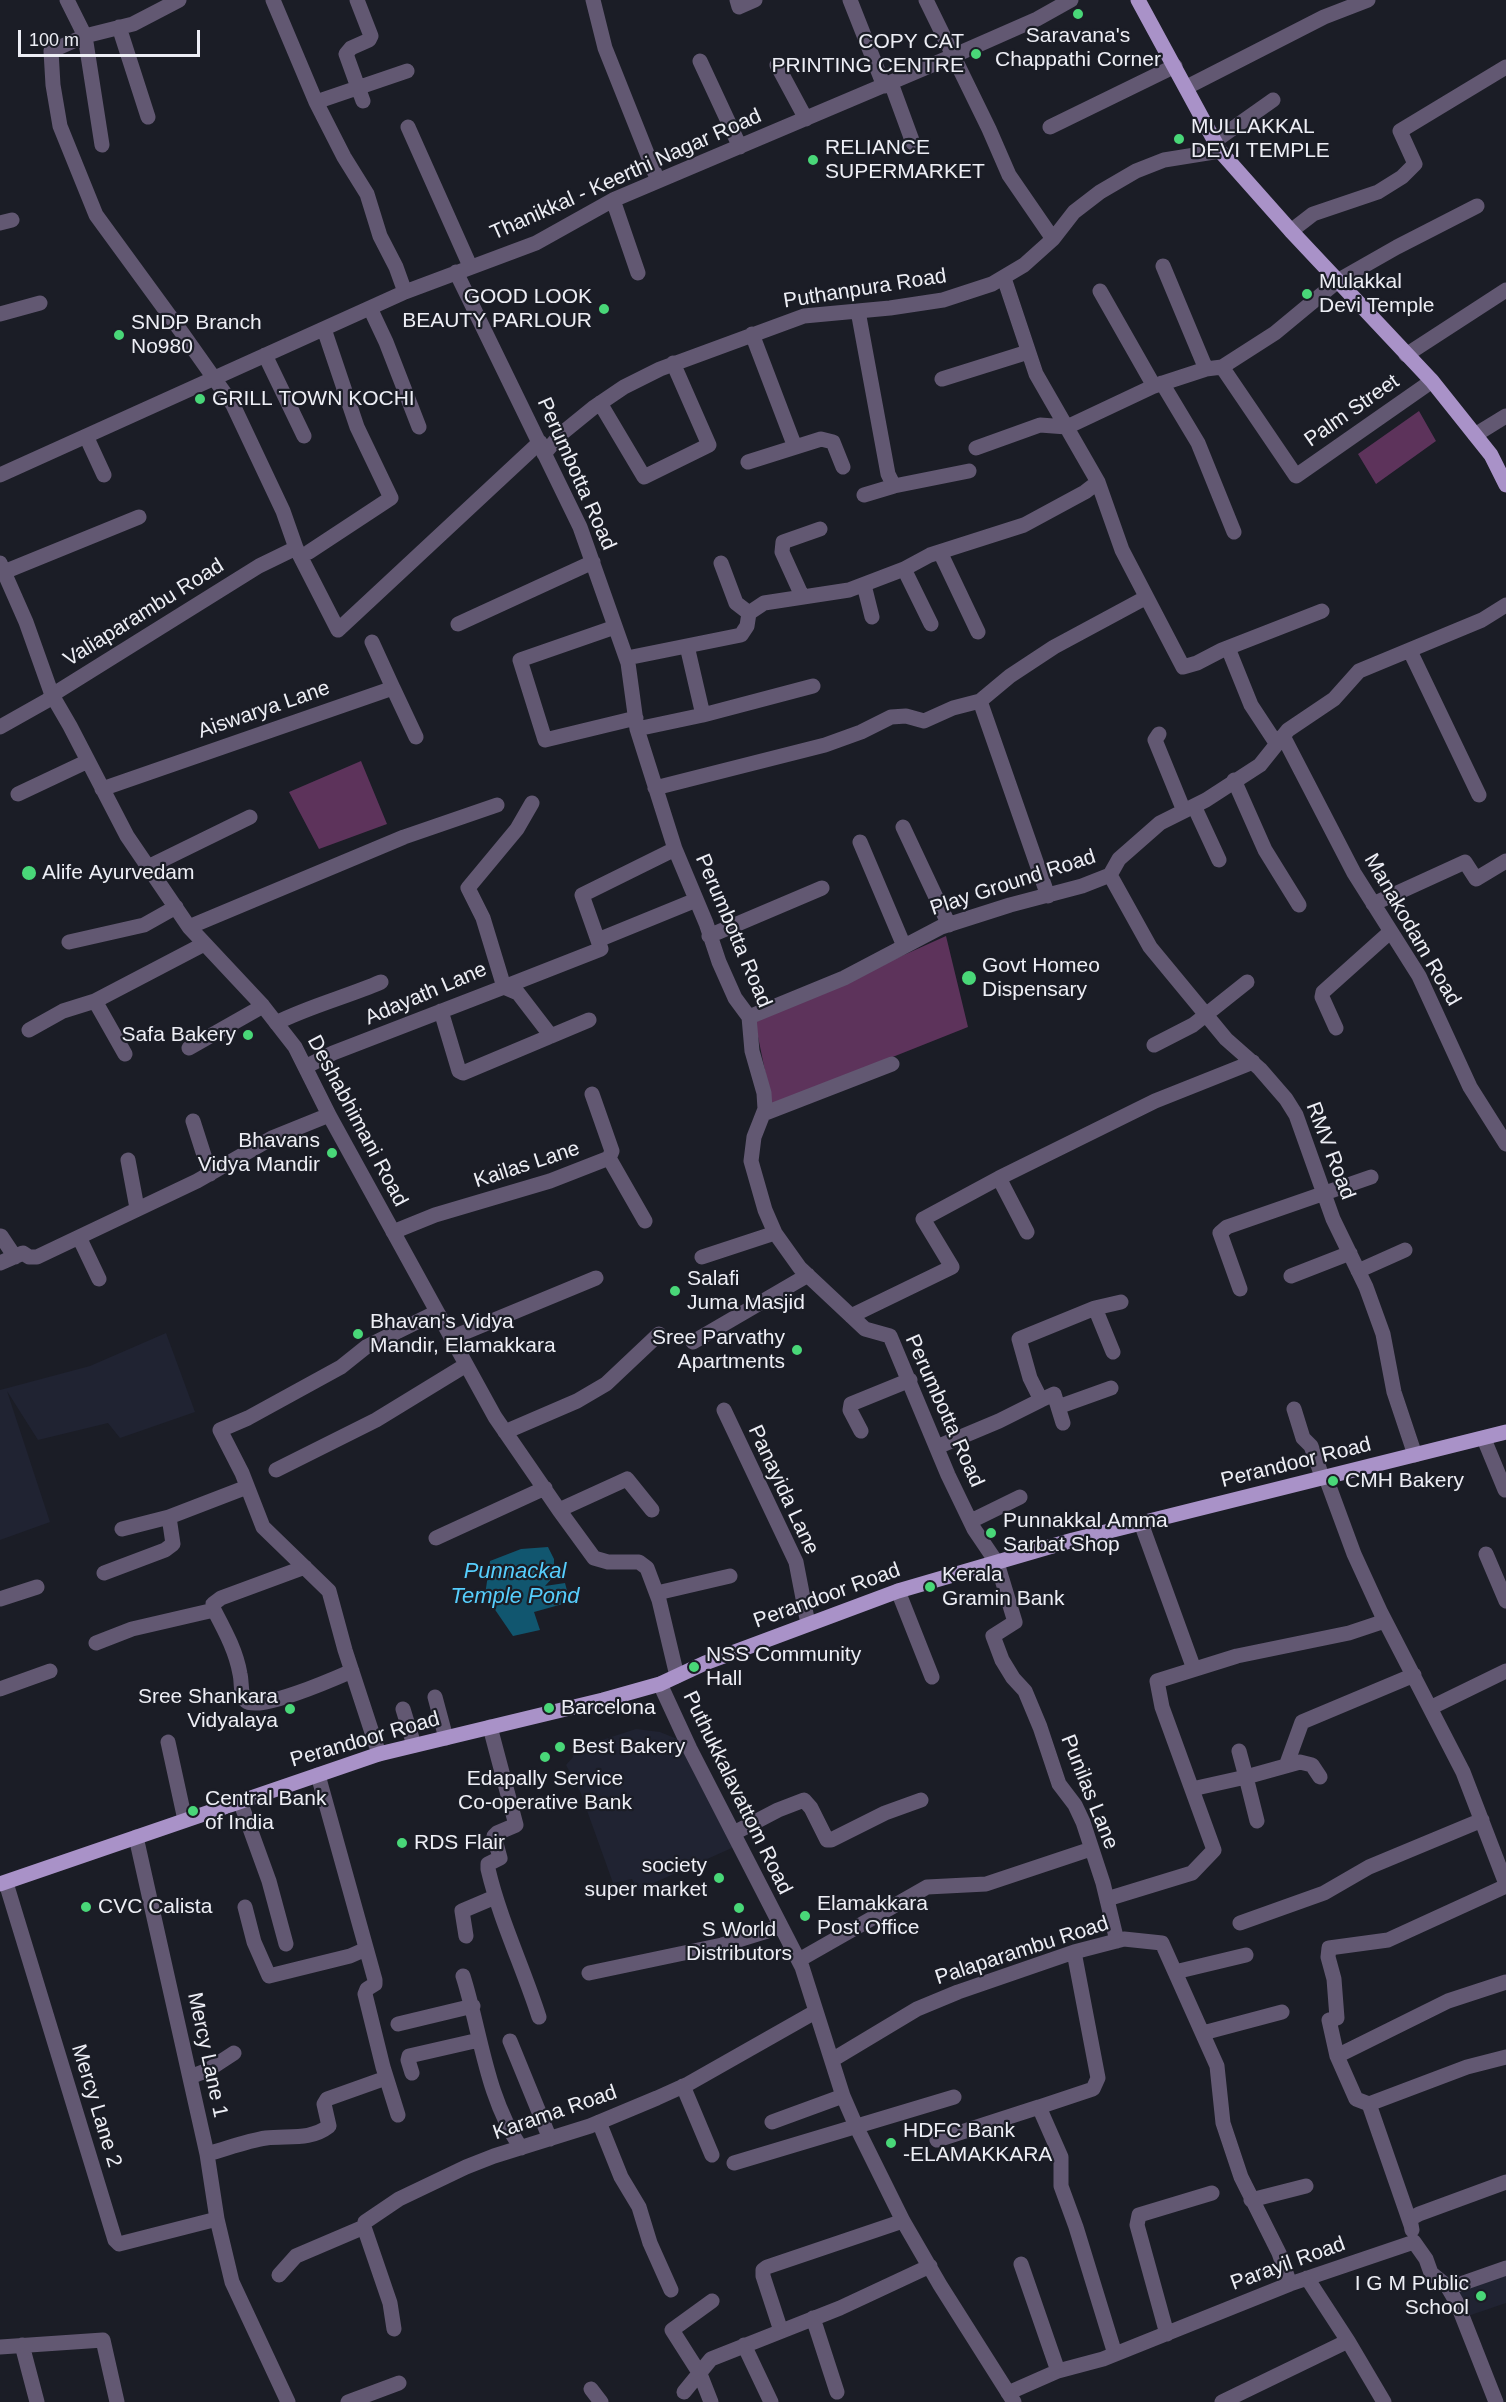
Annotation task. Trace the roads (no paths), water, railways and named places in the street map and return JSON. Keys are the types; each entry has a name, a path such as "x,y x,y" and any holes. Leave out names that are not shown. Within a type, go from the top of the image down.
{"main road":[{"path":"1138,0 1218,146 1291,231 1432,381 1491,455 1506,485"},
{"name":"Perandoor Road","path":"3,1883 379,1754 660,1684 808,1624 898,1591 1141,1523 1506,1432"}],"street":[{"path":"67,0 85,36 102,145"},
{"path":"179,0 142,20 85,36 49,53 56,106 67,144 96,215 233,405 302,550"},
{"path":"357,0 371,36 369,40 351,48 346,54 361,94"},
{"path":"592,0 605,48 658,181"},
{"path":"737,0 739,7 755,0"},
{"path":"850,0 913,143"},
{"path":"926,0 1009,175 1053,239"},
{"name":"Thanikkal - Keerthi Nagar Road","path":"0,475 405,292 536,243 613,200 953,56 1037,19 1071,0"},
{"path":"1187,87 1324,16 1368,0"},
{"path":"277,1 316,102 344,157 367,194 380,236 396,267 405,292"},
{"path":"119,27 148,117"},
{"path":"700,61 740,147"},
{"path":"777,65 806,119"},
{"path":"1050,127 1175,66"},
{"path":"1291,231 1313,214 1378,192 1402,177 1415,164 1400,131 1506,67"},
{"path":"316,102 361,94 407,71"},
{"path":"1218,146 1273,100"},
{"name":"Perumbotta Road","path":"408,127 463,269 542,448 580,527 627,658 637,724 675,849 735,998 749,1017 752,1051 764,1093 763,1114 754,1137 752,1161 765,1210 775,1233 808,1275 865,1329 890,1336 948,1475 970,1521 997,1563"},
{"name":"Puthanpura Road","path":"302,550 338,630 542,448 624,387 673,363 804,316 943,300 1004,278 1024,265 1053,239 1074,212 1100,192 1136,171 1164,160 1218,146"},
{"path":"613,200 638,273"},
{"path":"976,448 1040,425 1067,427 1158,385 1206,369 1222,367 1275,333 1339,280 1397,247 1478,206"},
{"path":"1163,266 1206,369"},
{"path":"1004,278 1036,374 1098,482 1122,550 1183,667 1322,611"},
{"path":"1406,355 1506,290"},
{"path":"1100,291 1158,385 1198,443 1234,532"},
{"path":"0,314 40,303"},
{"path":"370,308 386,342 419,427"},
{"path":"858,311 888,474 894,486"},
{"name":"Valiaparambu Road","path":"0,727 48,700 52,695 259,566 302,550 391,498 357,427 324,329"},
{"path":"752,334 795,447"},
{"path":"942,380 1028,352"},
{"path":"265,355 304,436"},
{"path":"600,403 644,477 709,445 673,363"},
{"name":"Palm Street","path":"1222,367 1296,476 1432,381"},
{"path":"1475,435 1506,416"},
{"path":"86,436 104,475"},
{"path":"748,462 821,439 833,442 843,466"},
{"path":"864,495 894,486 969,471"},
{"path":"627,658 741,635 747,626 749,613 764,603 849,590 864,585 940,552 1024,525 1085,492 1098,482"},
{"path":"2,567 139,517"},
{"path":"802,596 782,552 783,542 820,529"},
{"path":"940,552 978,632"},
{"path":"458,624 593,562"},
{"path":"721,563 736,603 749,613"},
{"name":"Deshabhimani Road","path":"2,567 26,622 52,695 127,836 189,927 263,1006 295,1047 328,1115 466,1365 505,1432 559,1510 594,1558 609,1562 639,1562 647,1568 657,1593 677,1676"},
{"path":"904,569 931,624"},
{"path":"864,585 872,617"},
{"path":"655,788 825,745 861,732 891,717 906,716 924,721 953,708 980,701 1010,676 1054,647 1145,598"},
{"name":"Play Ground Road","path":"749,1017 844,978 949,925 1082,886 1110,875 1119,859 1134,843 1160,823 1189,809 1260,765 1288,730 1334,699 1359,671 1482,620 1506,605"},
{"path":"615,627 520,660 545,740 703,715 813,686"},
{"path":"372,642 416,736"},
{"path":"687,646 703,715"},
{"name":"Manakodam Road","path":"1228,648 1251,705 1279,740 1354,873 1419,976 1470,1087 1506,1144"},
{"path":"1410,651 1479,795"},
{"name":"Aiswarya Lane","path":"102,789 393,688"},
{"path":"980,701 1048,896"},
{"path":"1159,734 1155,740 1189,809 1219,860"},
{"path":"18,794 88,761"},
{"path":"1234,780 1264,850 1299,904"},
{"name":"Adayath Lane","path":"305,1066 504,987 483,918 468,888 517,829 532,803"},
{"path":"189,927 404,837 497,805"},
{"path":"148,867 250,817"},
{"path":"903,827 949,925"},
{"path":"860,842 904,946"},
{"path":"504,987 601,949 582,895 675,849"},
{"path":"1373,904 1465,862 1476,879 1506,861"},
{"name":"RMV Road","path":"1110,875 1150,947 1226,1039 1253,1062 1286,1099 1296,1114 1333,1219 1358,1271 1383,1335 1394,1392 1415,1455"},
{"path":"709,936 822,888"},
{"path":"598,940 696,900"},
{"path":"69,942 144,926 176,907"},
{"path":"1336,1028 1322,998 1323,992 1390,932"},
{"path":"29,1030 63,1011 95,1001 204,944"},
{"path":"276,1023 300,1011 348,996 381,982"},
{"path":"1154,1045 1193,1025 1247,982"},
{"path":"504,987 518,993 551,1036"},
{"path":"95,1001 125,1054"},
{"path":"189,1048 263,1006"},
{"path":"441,1011 459,1071 463,1073 590,1020"},
{"path":"851,1316 952,1267 923,1219 999,1178 1155,1101 1253,1062"},
{"path":"763,1114 892,1064"},
{"name":"Kailas Lane","path":"393,1232 435,1215 550,1182 609,1158 612,1151 592,1094"},
{"path":"0,1263 23,1253 29,1257 38,1257 210,1174 272,1138 328,1115"},
{"path":"193,1121 210,1174"},
{"path":"609,1158 645,1221"},
{"path":"129,1160 137,1208"},
{"path":"999,1178 1027,1232"},
{"path":"1240,1289 1220,1233 1227,1227 1308,1200 1324,1192 1371,1178"},
{"path":"702,1257 775,1233"},
{"path":"0,1236 15,1257"},
{"path":"79,1237 99,1279"},
{"path":"1358,1271 1405,1250"},
{"path":"1291,1275 1350,1253"},
{"path":"693,1342 808,1275"},
{"path":"451,1338 596,1278"},
{"path":"1041,1400 1030,1378 1019,1339 1095,1308 1121,1302"},
{"path":"1095,1308 1113,1352"},
{"path":"379,1754 329,1591 263,1527 220,1430 248,1418 341,1367 366,1347 437,1312"},
{"path":"505,1432 577,1401 606,1384 658,1334"},
{"path":"276,1470 376,1420 466,1365"},
{"path":"861,1431 850,1410 851,1404 910,1380"},
{"path":"1058,1407 1111,1388"},
{"path":"937,1447 999,1421 1054,1394 1063,1423"},
{"path":"1293,1409 1303,1438 1311,1446 1354,1554 1385,1621 1463,1772 1505,1879 1388,1940 1329,1948 1328,1957 1334,1979 1337,2019 1329,2020 1337,2056 1356,2099 1369,2104 1467,2067 1506,2057"},
{"name":"Panayida Lane","path":"724,1410 796,1562 808,1624"},
{"path":"1484,1439 1505,1490"},
{"path":"559,1510 627,1479 652,1510"},
{"path":"122,1529 169,1517 247,1487"},
{"path":"436,1538 545,1488"},
{"path":"970,1521 1020,1497"},
{"path":"104,1573 165,1550 173,1544 169,1517"},
{"path":"1141,1523 1194,1669"},
{"path":"1485,1554 1506,1600"},
{"name":"Punilas Lane","path":"997,1563 1015,1622 993,1636 1012,1678 1025,1691 1040,1726 1059,1784 1075,1805 1103,1883 1117,1941"},
{"path":"304,1567 221,1598 213,1604 232,1646 244,1699 254,1704 324,1685 352,1671"},
{"path":"657,1593 730,1576"},
{"path":"0,1599 37,1587"},
{"path":"898,1591 932,1677"},
{"path":"96,1643 132,1629 214,1610"},
{"path":"1107,1899 1192,1873 1214,1850 1162,1707 1157,1681 1237,1656 1349,1633 1385,1621"},
{"path":"0,1689 50,1671"},
{"path":"1430,1708 1506,1671"},
{"path":"1286,1766 1302,1722 1414,1675"},
{"name":"Puthukkalavattom Road","path":"660,1684 690,1749 798,1960 855,2126 903,2222 1011,2398"},
{"path":"435,1697 446,1738"},
{"path":"403,1709 414,1746"},
{"path":"490,1727 516,1825 494,1836 500,1858 488,1864 495,1897 539,2017"},
{"path":"168,1742 185,1820"},
{"path":"1239,1751 1257,1821"},
{"path":"1192,1789 1300,1762 1312,1766 1320,1777"},
{"path":"318,1775 375,1984 367,1989 365,1994 386,2078 398,2115"},
{"path":"734,1833 778,1809 804,1800 811,1808 827,1840 831,1840 885,1814 921,1800"},
{"path":"240,1801 268,1881 286,1944"},
{"path":"1240,1923 1324,1893 1369,1867 1482,1820"},
{"name":"Mercy Lane 1","path":"136,1837 207,2154 217,2218 232,2282 288,2402"},
{"path":"798,1960 927,1887 986,1884 1091,1849"},
{"name":"Mercy Lane 2","path":"3,1883 115,2240 120,2244 217,2218"},
{"path":"466,1936 462,1911 495,1897"},
{"path":"245,1907 254,1942 269,1976 350,1956 366,1949"},
{"path":"589,1973 722,1945 780,1927"},
{"name":"Palaparambu Road","path":"832,2060 916,2009 958,1992 1074,1952 1124,1939 1162,1943 1217,2066 1223,2123 1241,2176 1279,2253 1290,2284"},
{"path":"937,2140 1093,2089 1098,2078 1074,1952"},
{"path":"1175,1972 1246,1955"},
{"path":"464,1976 494,2095 513,2137 521,2148"},
{"path":"1337,2056 1448,2001 1506,1982"},
{"path":"398,2024 473,2006"},
{"name":"Karama Road","path":"279,2275 296,2256 364,2227 366,2222 399,2199 437,2180 494,2156 599,2122 683,2086 815,2012"},
{"path":"1203,2033 1282,2012"},
{"path":"411,2073 409,2056 479,2040"},
{"path":"510,2041 550,2139"},
{"path":"190,2077 208,2070 234,2052"},
{"path":"207,2154 267,2138 302,2137 326,2129 329,2126 324,2104 327,2098 386,2078"},
{"path":"683,2086 712,2155"},
{"path":"772,2122 843,2096"},
{"path":"734,2163 954,2097"},
{"path":"1369,2104 1411,2225"},
{"path":"1040,2107 1061,2157 1061,2186 1115,2354"},
{"path":"599,2122 621,2177 639,2207 650,2243 671,2290"},
{"path":"1496,2402 1457,2303 1449,2288 1431,2273 1426,2259 1414,2242 1410,2219 1506,2182"},
{"path":"1251,2200 1306,2186"},
{"path":"1167,2334 1137,2225 1139,2215 1212,2193"},
{"path":"781,2331 763,2270 903,2222"},
{"path":"364,2227 390,2303 394,2329"},
{"name":"Parayil Road","path":"1011,2398 1058,2371 1115,2354 1290,2284 1414,2242"},
{"path":"1021,2264 1058,2371"},
{"path":"684,2392 711,2359 898,2282 930,2265"},
{"path":"1449,2288 1506,2268"},
{"path":"1307,2278 1384,2402"},
{"path":"711,2402 700,2374 672,2330 712,2301"},
{"path":"813,2318 837,2392"},
{"path":"0,2347 103,2340 117,2402"},
{"path":"1222,2402 1348,2341"},
{"path":"22,2345 37,2402"},
{"path":"744,2345 771,2402"},
{"path":"348,2402 399,2383"},
{"path":"591,2389 601,2402"}],"water":[{"name":"Punnackal Temple Pond","path":"548,1547 554,1559 554,1576 545,1586 565,1583 570,1602 534,1612 540,1630 513,1636 485,1595 490,1561 521,1549"}],"place":[{"name":"Saravana's Chappathi Corner","path":"1078,14"},
{"name":"COPY CAT PRINTING CENTRE","path":"976,54"},
{"name":"MULLAKKAL DEVI TEMPLE","path":"1179,139"},
{"name":"RELIANCE SUPERMARKET","path":"813,160"},
{"name":"Mulakkal Devi Temple","path":"1307,294"},
{"name":"GOOD LOOK BEAUTY PARLOUR","path":"604,309"},
{"name":"SNDP Branch No980","path":"119,335"},
{"name":"GRILL TOWN KOCHI","path":"200,399"},
{"name":"Alife Ayurvedam","path":"29,873"},
{"name":"Govt Homeo Dispensary","path":"969,978"},
{"name":"Safa Bakery","path":"248,1035"},
{"name":"Bhavans Vidya Mandir","path":"332,1153"},
{"name":"Salafi Juma Masjid","path":"675,1291"},
{"name":"Bhavan's Vidya Mandir, Elamakkara","path":"358,1334"},
{"name":"Sree Parvathy Apartments","path":"797,1350"},
{"name":"CMH Bakery","path":"1333,1481"},
{"name":"Punnakkal Amma Sarbat Shop","path":"991,1533"},
{"name":"Kerala Gramin Bank","path":"930,1587"},
{"name":"NSS Community Hall","path":"694,1667"},
{"name":"Barcelona","path":"549,1708"},
{"name":"Sree Shankara Vidyalaya","path":"290,1709"},
{"name":"Best Bakery","path":"560,1747"},
{"name":"Edapally Service Co-operative Bank","path":"545,1757"},
{"name":"Central Bank of India","path":"193,1811"},
{"name":"RDS Flair","path":"402,1843"},
{"name":"society super market","path":"719,1878"},
{"name":"CVC Calista","path":"86,1907"},
{"name":"S World Distributors","path":"739,1908"},
{"name":"Elamakkara Post Office","path":"805,1916"},
{"name":"HDFC Bank -ELAMAKKARA","path":"891,2143"},
{"name":"I G M Public School","path":"1481,2296"}]}
